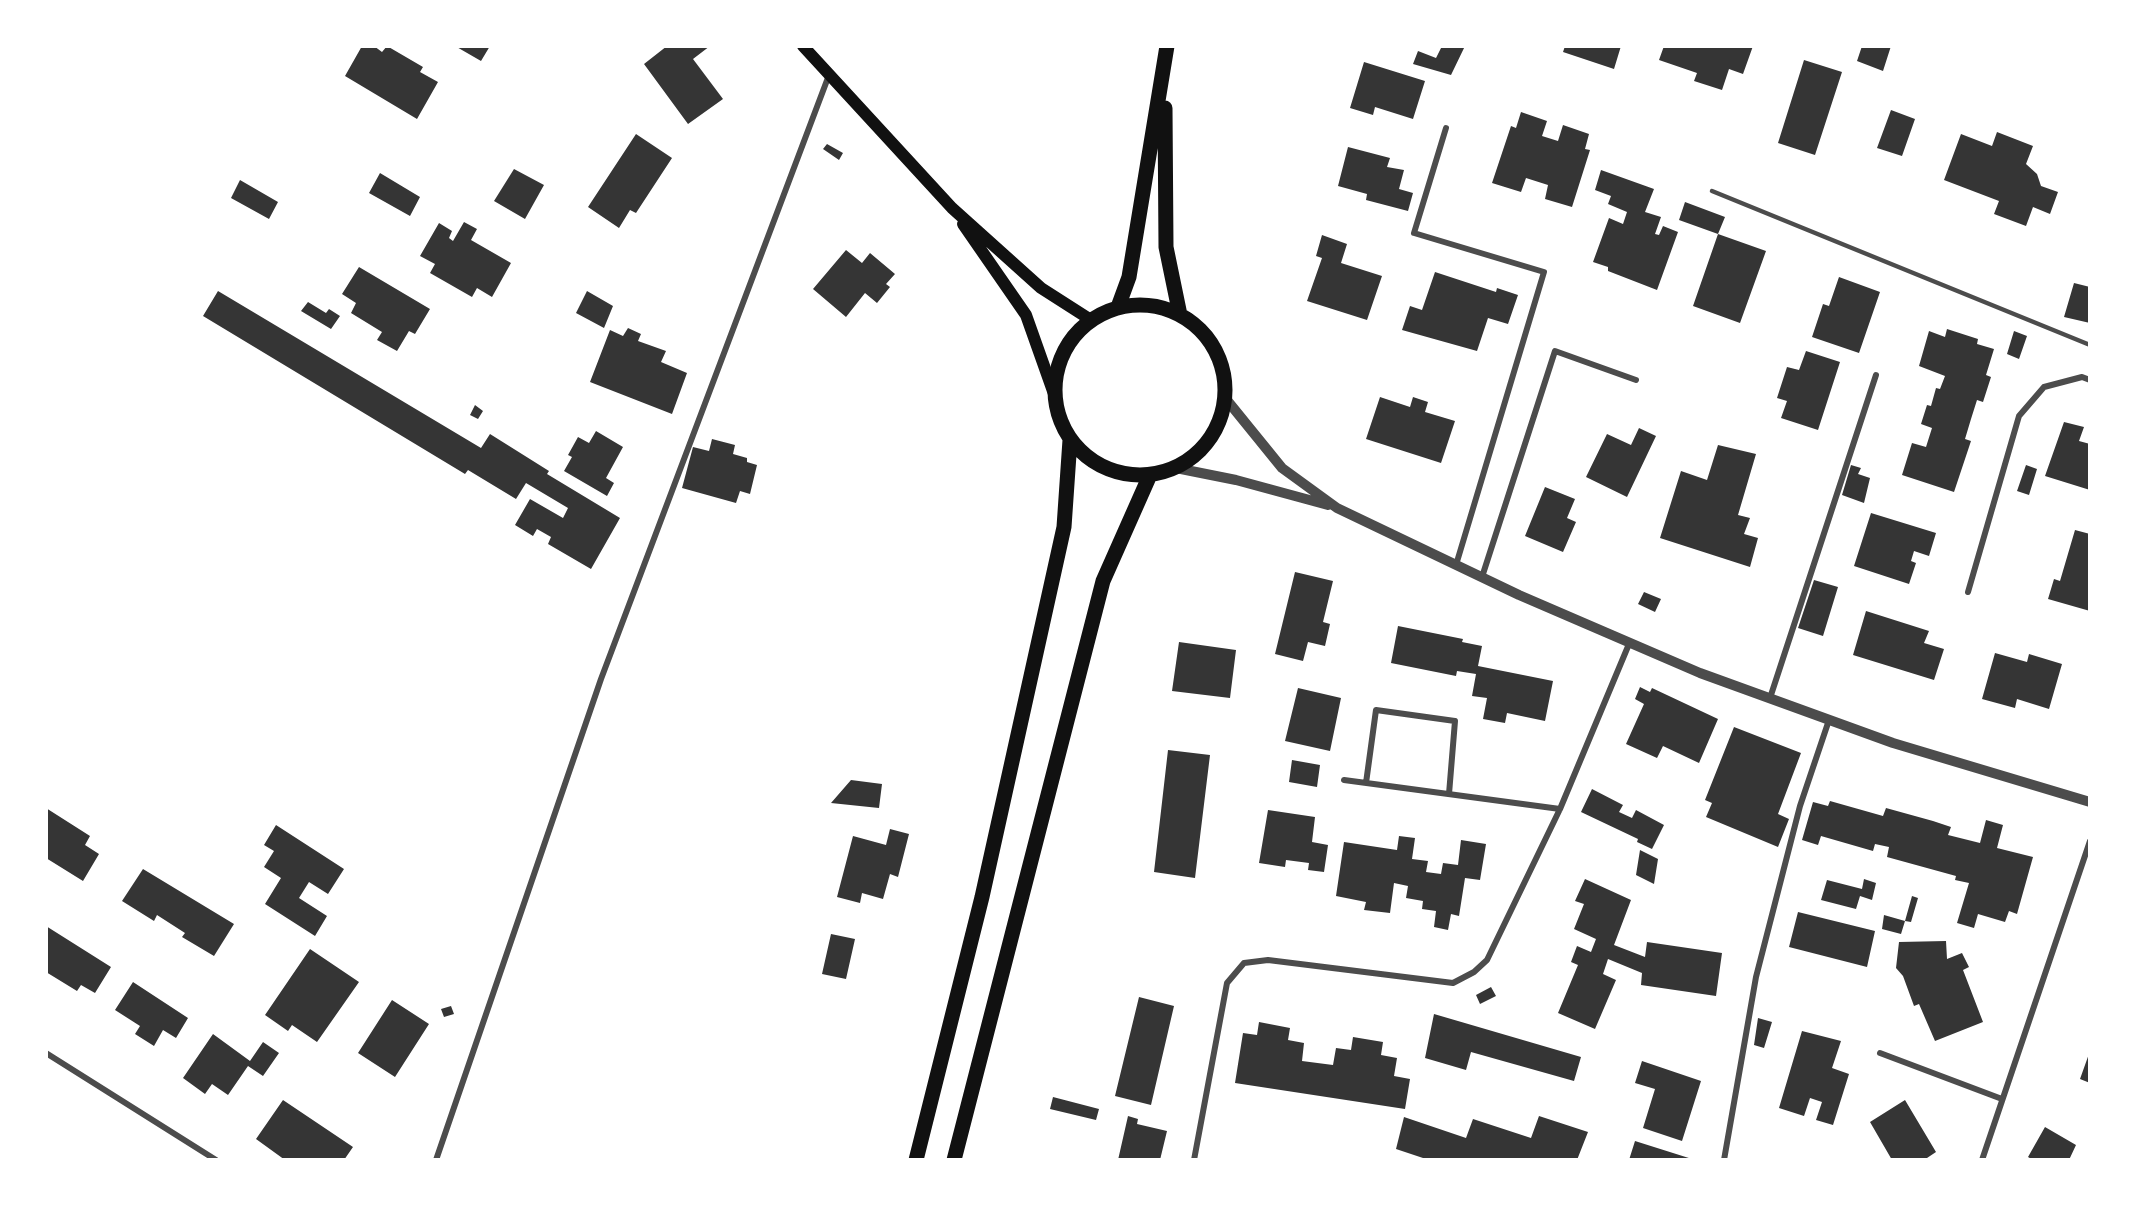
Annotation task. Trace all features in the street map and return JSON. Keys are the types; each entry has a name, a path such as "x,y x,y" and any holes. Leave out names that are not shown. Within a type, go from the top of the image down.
{"main road":[{"path":"803,46 952,208 1041,288 1091,320"},
{"path":"1118,307 1129,277 1167,46"},
{"path":"1165,63 1166,247 1180,315"},
{"path":"952,208 1026,315 1054,394 1059,418 1070,440 1092,461 1120,474 1150,475 1176,468 1199,453 1216,432 1226,399 1222,366 1206,336 1180,315 1148,305 1118,307 1091,320 1071,340 1058,365 1054,394"},
{"path":"916,1160 982,897 1064,527 1070,440"},
{"path":"954,1160 1103,581 1150,475"}],"street":[{"path":"435,1160 601,679 829,75"},
{"path":"1446,128 1414,233 1544,272 1456,565"},
{"path":"1482,577 1555,351 1636,380"},
{"path":"1770,698 1876,375"},
{"path":"1968,592 2019,416 2044,387 2082,377 2090,380"},
{"path":"1226,399 1282,468 1337,508"},
{"path":"1176,468 1236,480 1337,508 1629,644 1893,743 2090,802"},
{"path":"1194,1160 1227,983 1244,963 1268,960 1453,982 1474,972 1487,960 1560,809 1629,644"},
{"path":"1366,783 1377,710 1455,721 1449,794"},
{"path":"1724,1160 1756,977 1800,806 1829,720"},
{"path":"1344,780 1560,809"},
{"path":"1982,1160 2090,841"},
{"path":"46,1053 216,1160"},
{"path":"1881,1053 2002,1099"}],"lane":[{"path":"1712,191 2090,345"}],"building":[{"path":"362,46 374,46 382,52 387,46 423,67 420,72 438,82 417,119 345,76"},
{"path":"455,46 490,46 481,61"},
{"path":"667,46 710,46 693,59 723,99 688,124 644,64"},
{"path":"1442,46 1465,46 1451,75 1413,64 1418,51 1436,58"},
{"path":"1565,46 1621,46 1614,69 1563,52"},
{"path":"1664,46 1753,46 1743,74 1729,69 1722,90 1694,81 1697,73 1659,60"},
{"path":"1862,46 1891,46 1883,71 1857,61"},
{"path":"1804,60 1842,72 1815,155 1778,143"},
{"path":"1364,62 1425,81 1413,119 1375,107 1373,115 1350,108"},
{"path":"1891,110 1915,119 1902,156 1877,148"},
{"path":"1521,112 1547,121 1542,136 1558,141 1563,125 1589,134 1585,149 1590,150 1572,207 1545,199 1548,185 1526,178 1521,192 1492,183 1511,126 1516,128"},
{"path":"1997,132 2033,146 2026,164 2037,174 2041,186 2058,192 2050,214 2033,207 2026,226 1994,214 1999,201 1944,180 1961,134 1992,146"},
{"path":"636,134 672,158 636,213 630,210 619,228 588,207"},
{"path":"827,144 843,153 839,160 823,149"},
{"path":"1348,147 1390,158 1387,167 1404,170 1399,189 1413,193 1408,211 1366,200 1367,194 1338,186"},
{"path":"514,169 544,185 525,219 494,201"},
{"path":"1601,170 1654,189 1645,212 1661,217 1655,234 1659,235 1663,226 1678,232 1657,290 1608,271 1608,267 1593,262 1609,218 1623,224 1627,212 1608,204 1611,196 1595,190"},
{"path":"380,173 420,197 410,216 369,193"},
{"path":"240,180 278,202 269,219 231,198"},
{"path":"1685,202 1725,217 1718,234 1679,220"},
{"path":"464,222 477,229 471,240 511,263 492,297 477,288 472,297 430,273 435,264 420,256 439,223 452,231 449,238 453,241"},
{"path":"1718,234 1766,251 1740,323 1693,306"},
{"path":"1322,235 1347,244 1341,263 1382,276 1367,320 1307,301 1322,258 1316,256"},
{"path":"846,250 862,263 870,253 895,274 886,284 890,287 877,303 865,293 846,317 813,289"},
{"path":"359,267 430,309 415,334 409,331 397,351 377,340 382,332 351,313 356,303 342,294"},
{"path":"1435,272 1496,292 1497,288 1518,295 1508,324 1488,318 1477,351 1402,330 1410,306 1422,310"},
{"path":"1839,277 1880,292 1859,353 1812,337 1823,304 1829,306"},
{"path":"2074,283 2090,287 2090,323 2064,317"},
{"path":"218,291 481,448 490,434 549,471 547,474 620,518 591,569 548,544 551,537 537,529 533,536 515,525 530,499 563,518 568,508 526,483 516,499 468,470 465,474 203,316"},
{"path":"587,291 613,306 604,328 576,313"},
{"path":"308,302 326,313 329,309 340,316 331,329 301,311"},
{"path":"628,328 641,334 638,341 666,351 661,362 687,373 672,414 590,382 610,330 623,336"},
{"path":"1947,329 1978,339 1977,344 1994,349 1986,375 1991,377 1983,402 1977,400 1965,439 1971,441 1954,492 1902,475 1912,443 1926,447 1932,428 1921,424 1927,405 1931,406 1936,388 1940,389 1945,376 1919,366 1929,331 1945,337"},
{"path":"2014,331 2027,336 2019,359 2007,354"},
{"path":"1806,351 1840,362 1818,430 1781,418 1787,401 1777,398 1787,367 1799,370"},
{"path":"1380,397 1410,407 1413,397 1428,402 1425,412 1455,421 1441,463 1366,439"},
{"path":"475,405 483,411 478,419 470,415"},
{"path":"2064,422 2084,427 2079,441 2090,444 2090,490 2045,476"},
{"path":"1639,428 1656,436 1627,497 1586,477 1607,434 1631,445"},
{"path":"596,431 623,447 606,478 614,483 607,496 564,471 572,457 568,455 578,437 589,443"},
{"path":"712,439 735,445 733,454 747,458 747,462 757,465 750,494 740,491 736,503 682,488 693,447 709,451"},
{"path":"1718,445 1756,454 1738,515 1750,518 1744,534 1758,538 1750,567 1660,538 1681,471 1707,480"},
{"path":"1851,465 1861,468 1858,474 1870,478 1864,503 1842,495"},
{"path":"2026,465 2037,469 2029,495 2017,491"},
{"path":"1545,487 1575,499 1567,518 1576,522 1563,552 1525,536"},
{"path":"1871,513 1936,533 1929,556 1914,551 1911,561 1916,563 1909,584 1854,566"},
{"path":"2075,530 2090,534 2090,611 2048,599 2054,579 2060,581"},
{"path":"1295,572 1333,581 1323,622 1330,624 1325,646 1308,642 1303,661 1275,654"},
{"path":"1814,580 1838,587 1823,636 1798,628"},
{"path":"1644,592 1661,599 1655,612 1638,604"},
{"path":"1866,611 1929,631 1924,643 1944,649 1934,680 1853,655"},
{"path":"1398,626 1463,639 1462,642 1482,646 1478,666 1553,681 1545,721 1507,713 1505,723 1483,719 1487,698 1472,696 1476,674 1457,671 1456,676 1391,663"},
{"path":"1179,642 1236,650 1230,698 1172,691"},
{"path":"1995,653 2027,662 2029,654 2062,664 2049,709 2017,699 2015,708 1982,699"},
{"path":"1640,687 1650,692 1652,688 1718,719 1699,763 1663,746 1657,758 1626,744 1644,704 1635,699"},
{"path":"1298,688 1341,698 1330,751 1285,741"},
{"path":"1734,727 1801,753 1778,814 1789,819 1778,847 1706,817 1712,803 1705,800"},
{"path":"1168,750 1210,755 1195,878 1154,872"},
{"path":"1292,760 1320,765 1317,787 1289,782"},
{"path":"851,780 882,784 879,808 831,803"},
{"path":"1592,789 1623,805 1619,812 1632,818 1636,810 1664,825 1652,849 1637,842 1638,839 1581,812"},
{"path":"1830,801 1883,816 1886,808 1933,821 1951,827 1948,835 1980,843 1986,820 2003,825 1997,848 2033,857 2017,914 2009,911 2005,922 1978,914 1974,928 1957,923 1969,883 1955,880 1956,876 1887,857 1889,847 1875,844 1873,851 1821,836 1818,845 1802,840 1813,802 1828,806"},
{"path":"46,808 90,836 85,845 99,854 83,881 46,858"},
{"path":"1268,810 1315,817 1312,842 1328,845 1324,872 1308,870 1309,863 1286,860 1285,867 1259,863"},
{"path":"276,825 344,869 328,894 309,882 299,898 327,916 315,936 265,904 281,878 264,867 274,851 264,845"},
{"path":"890,829 909,834 898,877 890,874 883,899 862,893 860,903 837,897 853,836 886,845"},
{"path":"1399,836 1415,838 1412,859 1428,861 1426,872 1441,874 1443,863 1458,865 1461,840 1486,844 1480,880 1465,878 1459,916 1451,914 1448,930 1434,927 1436,911 1422,909 1423,901 1406,898 1408,886 1394,883 1390,913 1364,910 1366,902 1336,896 1344,842 1397,850"},
{"path":"1640,850 1658,859 1654,884 1636,875"},
{"path":"143,869 234,924 214,956 182,937 185,933 157,915 154,921 122,901"},
{"path":"1585,879 1631,900 1614,945 1645,957 1647,942 1722,953 1716,996 1641,985 1642,973 1608,959 1603,974 1616,980 1595,1029 1558,1013 1578,965 1571,962 1577,946 1591,952 1596,939 1574,929 1584,904 1575,901"},
{"path":"1864,879 1876,883 1872,900 1860,896 1856,909 1821,900 1827,880 1862,889"},
{"path":"1912,896 1918,898 1911,922 1905,921"},
{"path":"1798,912 1875,931 1867,967 1789,947"},
{"path":"1884,915 1905,921 1901,934 1882,929"},
{"path":"46,926 111,967 95,993 81,985 77,991 46,972"},
{"path":"831,934 855,939 846,979 822,974"},
{"path":"1946,941 1947,959 1962,953 1969,967 1963,970 1983,1022 1935,1041 1919,1004 1914,1006 1903,976 1896,968 1899,942"},
{"path":"310,949 359,982 317,1042 292,1025 288,1031 265,1015"},
{"path":"133,982 188,1018 176,1038 163,1030 154,1046 135,1034 140,1026 115,1010"},
{"path":"1491,987 1496,996 1480,1004 1476,995"},
{"path":"1139,997 1174,1006 1151,1105 1115,1096"},
{"path":"392,1000 429,1024 395,1077 358,1053"},
{"path":"451,1006 454,1014 444,1017 441,1009"},
{"path":"1434,1014 1581,1057 1574,1081 1471,1052 1466,1070 1425,1058"},
{"path":"1758,1018 1772,1022 1764,1048 1754,1045"},
{"path":"1259,1022 1290,1028 1288,1040 1304,1043 1302,1061 1333,1065 1336,1048 1351,1050 1353,1037 1383,1042 1381,1055 1397,1058 1394,1076 1410,1079 1405,1109 1235,1083 1243,1033 1257,1035"},
{"path":"1802,1031 1841,1041 1832,1068 1849,1074 1833,1125 1816,1120 1822,1102 1810,1098 1804,1116 1779,1108"},
{"path":"213,1034 250,1061 263,1042 279,1053 263,1076 248,1066 228,1095 212,1084 205,1094 183,1078"},
{"path":"2090,1051 2090,1083 2080,1079"},
{"path":"1642,1061 1701,1081 1682,1141 1643,1128 1655,1089 1635,1083"},
{"path":"1053,1097 1099,1109 1096,1120 1050,1109"},
{"path":"283,1100 353,1147 344,1160 285,1160 256,1139"},
{"path":"1905,1100 1936,1152 1924,1160 1892,1160 1870,1122"},
{"path":"1128,1116 1138,1119 1137,1124 1167,1131 1160,1160 1118,1160"},
{"path":"1539,1116 1588,1132 1577,1160 1429,1160 1396,1149 1404,1117 1466,1138 1473,1119 1531,1138"},
{"path":"2045,1127 2076,1145 2069,1160 2033,1160 2028,1157"},
{"path":"1635,1141 1692,1159 1692,1160 1629,1160"}]}
